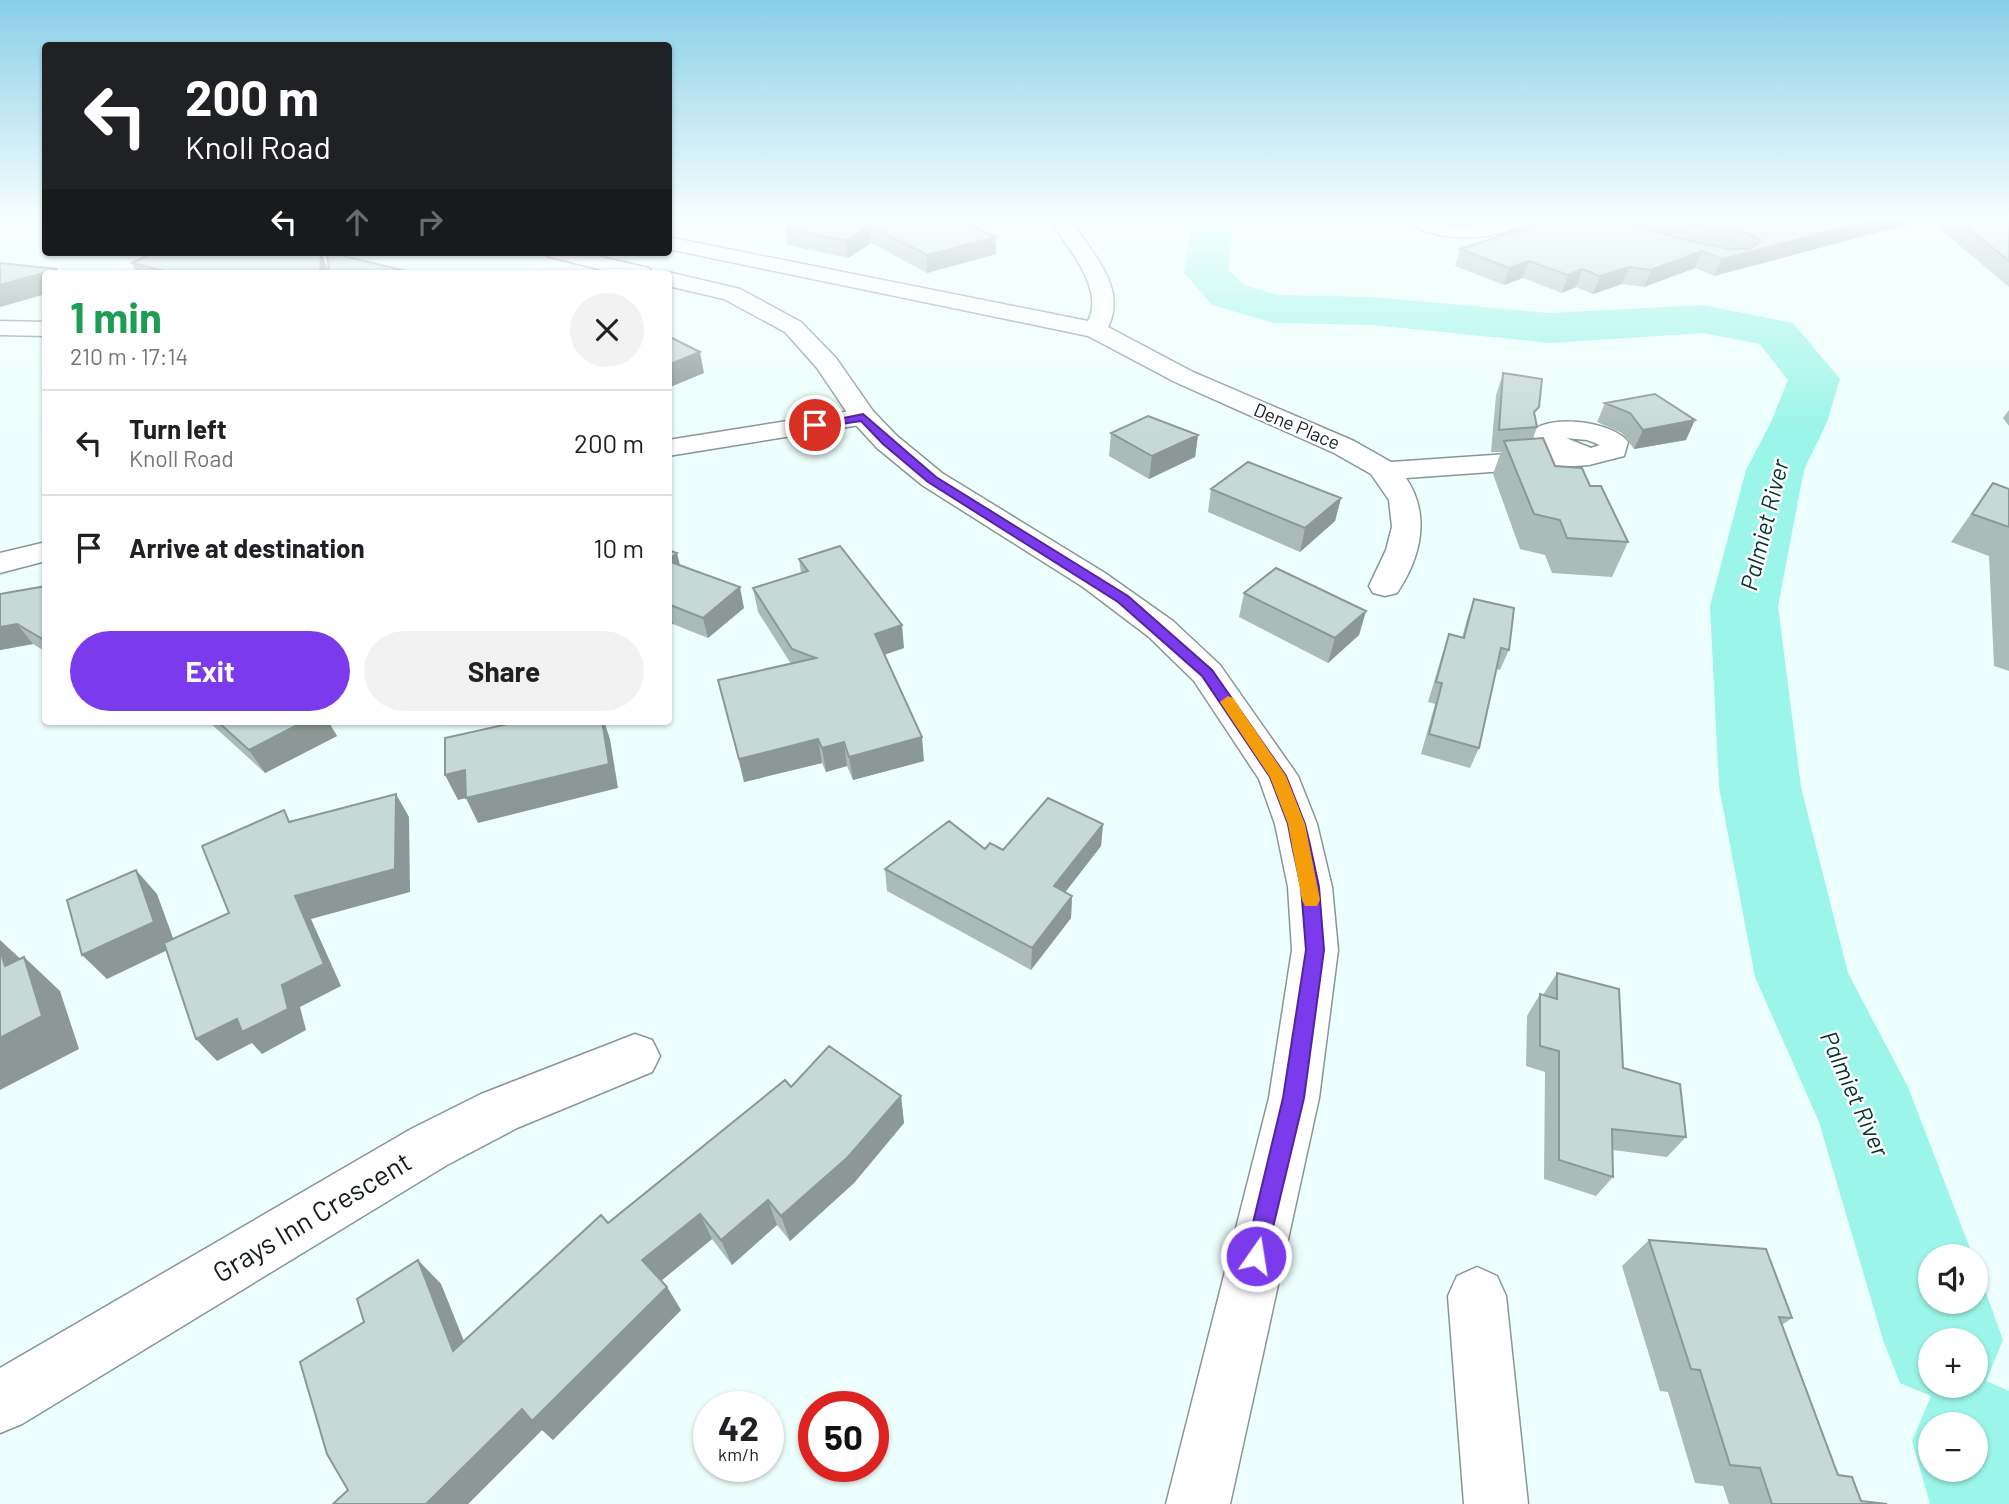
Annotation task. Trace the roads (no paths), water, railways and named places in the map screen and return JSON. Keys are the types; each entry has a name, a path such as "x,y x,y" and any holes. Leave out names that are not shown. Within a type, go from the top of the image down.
{"street":[{"path":"713,290 732,295 777,315 811,344 863,417 887,442 932,479 1094,580 1161,629 1207,673 1251,733 1278,776 1296,824 1310,887 1315,950 1294,1098 1198,1504"},
{"name":"Dene Place","path":"900,290 1095,330 1204,386 1359,454 1384,471 1404,500 1407,527 1402,550 1385,586"},
{"path":"1095,330 1105,311 1102,290"},
{"path":"0,328 42,329"},
{"path":"672,447 863,417"},
{"path":"1384,471 1589,457"},
{"path":"0,563 42,552"},
{"name":"Grays Inn Crescent","path":"0,1402 429,1147 499,1111 635,1056"},
{"path":"1476,1296 1496,1504"}],"waterway":[{"name":"Palmiet River","path":"1223,290 1228,295 1274,309 1373,311 1550,328 1703,319 1776,333 1814,379 1799,422 1775,470 1744,606 1760,787 1802,977 1871,1122 1939,1328"},
{"name":"Palmiet River","path":"1988,1479 1996,1504"}]}
